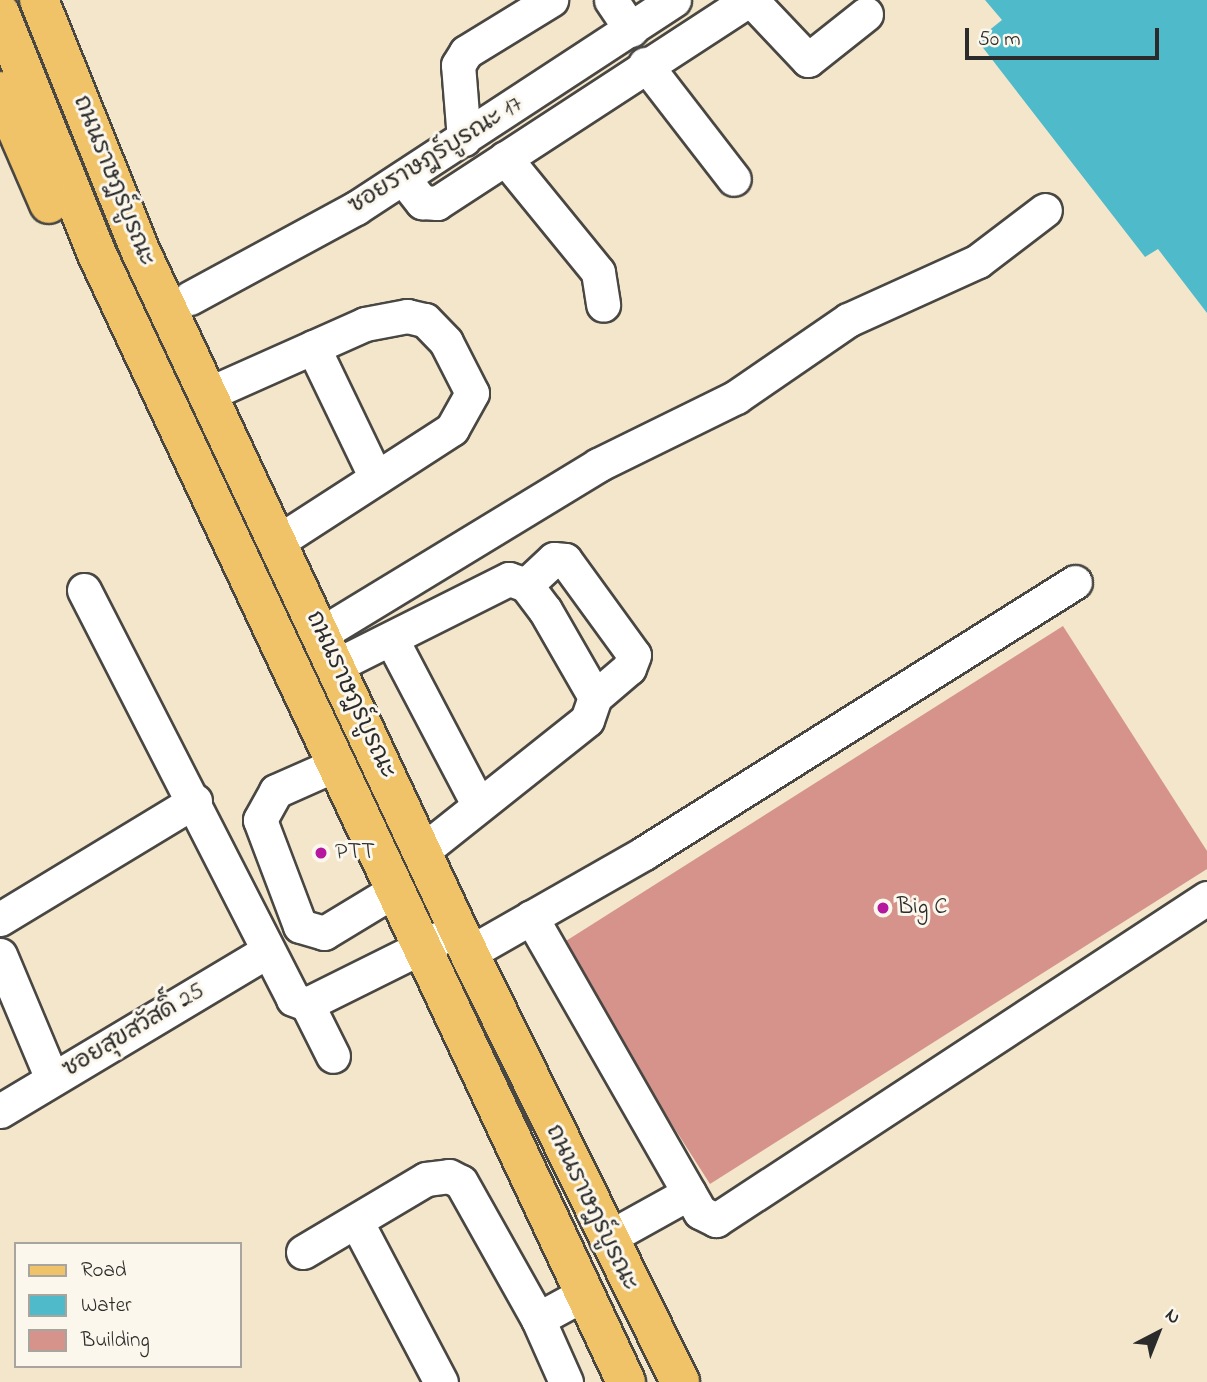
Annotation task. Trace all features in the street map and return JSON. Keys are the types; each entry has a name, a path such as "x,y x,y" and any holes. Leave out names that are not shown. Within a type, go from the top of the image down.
{"main road":[{"name":"ถนนราษฎร์บูรณะ","path":"39,0 140,250 279,541 463,941 606,1240 680,1382"},
{"path":"62,0 190,298 205,387"},
{"name":"ถนนราษฎร์บูรณะ","path":"0,13 96,253 337,764 582,1294 626,1382"},
{"path":"0,91 102,323 205,483"}],"street":[{"path":"464,139 458,65 466,52 551,0"},
{"path":"611,0 631,30"},
{"name":"ซอยราษฎร์บูรณะ 17","path":"190,298 403,178 674,0"},
{"path":"403,178 422,202 438,202 645,64 744,2 755,4 808,60 866,14"},
{"path":"645,64 734,179"},
{"path":"505,158 598,272 603,305"},
{"path":"329,649 598,465 736,397 848,320 978,261 1045,209"},
{"path":"205,387 313,347 365,324 407,316 425,320 446,342 472,393 452,429 279,541"},
{"path":"313,347 376,478"},
{"path":"421,852 477,802 587,720 595,697 629,668 634,656 565,561 554,559 526,584"},
{"path":"329,649 393,642 509,579 526,584 595,697"},
{"path":"307,1004 422,947 463,941 531,917 1075,582"},
{"path":"84,590 195,802 267,951 293,999 307,1004 333,1056"},
{"path":"393,642 477,802"},
{"path":"337,764 276,791 260,820 300,926 324,933 395,890"},
{"path":"0,919 195,802"},
{"path":"531,917 700,1212 727,1218 1207,898"},
{"name":"ซอยสุขสวัสดิ์ 25","path":"0,1111 267,951"},
{"path":"0,955 52,1079"},
{"path":"303,1252 426,1179 461,1182 538,1319 566,1382"},
{"path":"606,1240 689,1193"},
{"path":"356,1221 441,1382"},
{"path":"538,1319 582,1294"}],"water":[{"path":"985,0 1207,0 1207,313 1158,249 1145,257 977,40 1002,20"}],"building":[{"name":"Big C","path":"1063,626 1207,851 1207,869 710,1184 558,946"}],"place":[{"name":"PTT","path":"321,853"},
{"name":"Big C","path":"883,908"}]}
